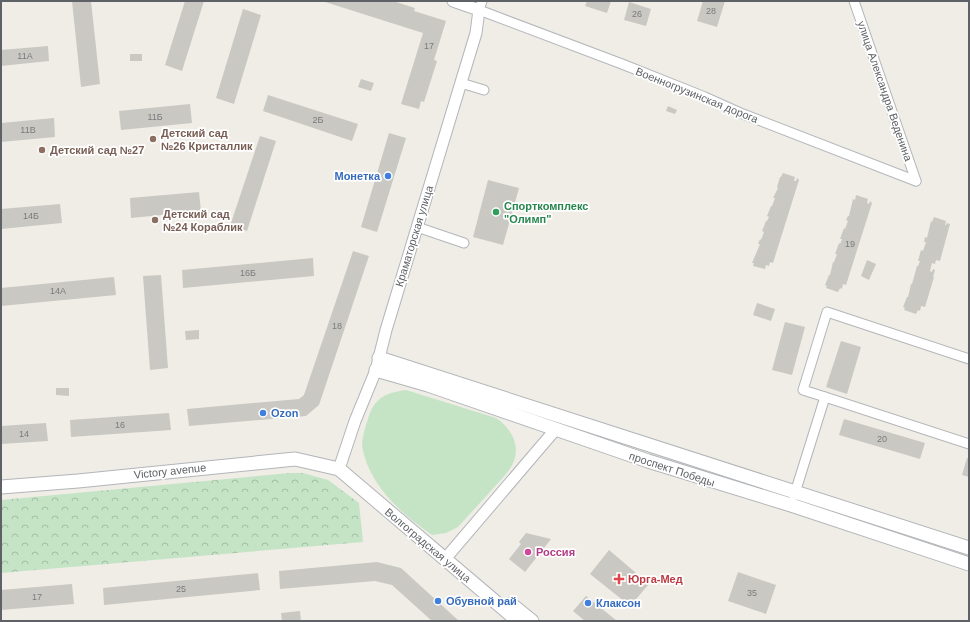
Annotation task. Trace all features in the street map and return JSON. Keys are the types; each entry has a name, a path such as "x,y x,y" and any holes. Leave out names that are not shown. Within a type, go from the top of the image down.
{"main road":[{"path":"378,364 558,416 969,548"},
{"name":"проспект Победы","path":"378,364 428,385 555,430 666,467 791,505 969,564"},
{"path":"555,430 558,416"},
{"name":"Victory avenue","path":"1,487 78,481 295,459 339,469"},
{"name":"Волгоградская улица","path":"339,469 447,556 518,621"},
{"path":"447,556 532,621"}],"street":[{"path":"453,1 480,6"},
{"name":"улица Александра Веденина","path":"854,1 916,181"},
{"name":"Краматорская улица","path":"339,469 355,421 378,364 386,330 476,33 480,6"},
{"name":"Военногрузинская дорога","path":"480,6 705,97 743,114 916,181"},
{"path":"461,83 484,90"},
{"path":"417,227 464,243"},
{"path":"969,359 827,312 803,390 969,444"},
{"path":"791,505 825,397"},
{"path":"447,556 555,430"}],"green space":[{"path":"406,390 496,418 512,435 516,448 513,463 509,470 458,527 446,533 432,535 394,504 372,475 363,453 363,436 370,412 377,401 386,395"},
{"path":"303,473 328,480 359,503 363,542 1,573 1,500"}],"building":[{"path":"72,1 91,1 100,84 81,87"},
{"path":"185,1 204,1 182,71 165,65"},
{"path":"322,1 393,1 415,8 414,11 446,21 434,60 437,61 424,102 421,101 419,109 401,104 423,33"},
{"path":"587,1 611,1 607,13 585,6"},
{"path":"703,1 725,1 717,27 697,21"},
{"path":"629,2 651,9 646,26 624,20"},
{"path":"243,9 261,15 234,104 216,98"},
{"path":"48,46 49,61 1,66 1,50"},
{"path":"130,54 142,54 142,61 130,61"},
{"path":"361,79 374,83 371,91 358,87"},
{"path":"268,95 358,124 352,141 263,111"},
{"path":"190,104 192,123 121,130 119,111"},
{"path":"668,106 677,110 675,114 666,111"},
{"path":"54,118 55,137 1,142 1,123"},
{"path":"389,133 406,138 377,232 361,227"},
{"path":"260,136 276,141 247,231 230,226"},
{"path":"783,173 795,177 794,181 796,181 797,178 799,180 773,263 770,262 769,266 766,265 765,269 753,266 754,263 752,263 760,244 758,244 764,232 762,231 769,217 767,216 775,198 773,198 778,188 780,177"},
{"name":"Спорткомплекс \"Олимп\"","path":"488,180 519,188 503,245 473,237"},
{"path":"199,192 201,211 131,218 130,198"},
{"path":"856,195 868,199 867,203 869,204 870,201 872,203 846,285 843,284 842,289 840,288 838,292 826,288 827,286 825,285 837,254 835,254 839,243 840,244 842,239 840,239 848,221 846,220 849,216 853,199 855,200"},
{"path":"60,204 62,223 1,229 1,209"},
{"path":"934,217 946,221 945,225 947,223 950,224 940,261 936,260 935,264 932,263 930,271 932,272 933,269 935,270 934,277 925,307 921,306 920,311 918,310 916,314 904,310 905,308 903,307 908,297 917,266 920,261 918,261 921,250 923,251 926,242 924,242 925,237 927,238 931,221 932,222"},
{"path":"353,251 369,256 319,405 306,416 189,426 187,409 299,399 304,395"},
{"path":"313,258 314,276 183,288 182,270"},
{"path":"867,260 876,264 869,280 861,276"},
{"path":"161,275 168,368 150,370 143,276"},
{"path":"114,277 116,295 1,306 1,288"},
{"path":"757,303 775,309 771,321 753,315"},
{"path":"785,322 805,327 792,375 772,370"},
{"path":"199,330 199,339 186,340 185,331"},
{"path":"841,341 861,347 847,394 826,387"},
{"path":"56,388 69,388 69,396 56,395"},
{"path":"169,413 171,430 71,437 70,420"},
{"path":"844,419 925,443 920,459 839,435"},
{"path":"46,423 48,441 1,444 1,426"},
{"path":"967,458 969,459 969,477 962,475"},
{"name":"Россия","path":"526,533 551,539 525,572 509,559 521,544 519,542"},
{"name":"Юрга-Мед","path":"609,550 649,584 630,606 590,574"},
{"path":"377,562 401,568 459,621 432,621 392,585 375,581 280,589 279,571"},
{"path":"738,572 776,585 766,614 728,601"},
{"path":"258,573 260,590 104,605 103,588"},
{"path":"72,584 74,604 1,610 1,590"},
{"name":"Клаксон","path":"586,596 617,621 585,621 573,611"},
{"path":"300,611 301,621 282,621 281,613"}],"place":[{"name":"Детский сад №26 Кристаллик","path":"153,139"},
{"name":"Детский сад №27","path":"42,150"},
{"name":"Монетка","path":"388,176"},
{"name":"Спорткомплекс \"Олимп\"","path":"496,212"},
{"name":"Детский сад №24 Кораблик","path":"155,220"},
{"name":"Ozon","path":"263,413"},
{"name":"Россия","path":"528,552"},
{"name":"Юрга-Мед","path":"619,579"},
{"name":"Обувной рай","path":"438,601"},
{"name":"Клаксон","path":"588,603"}]}
